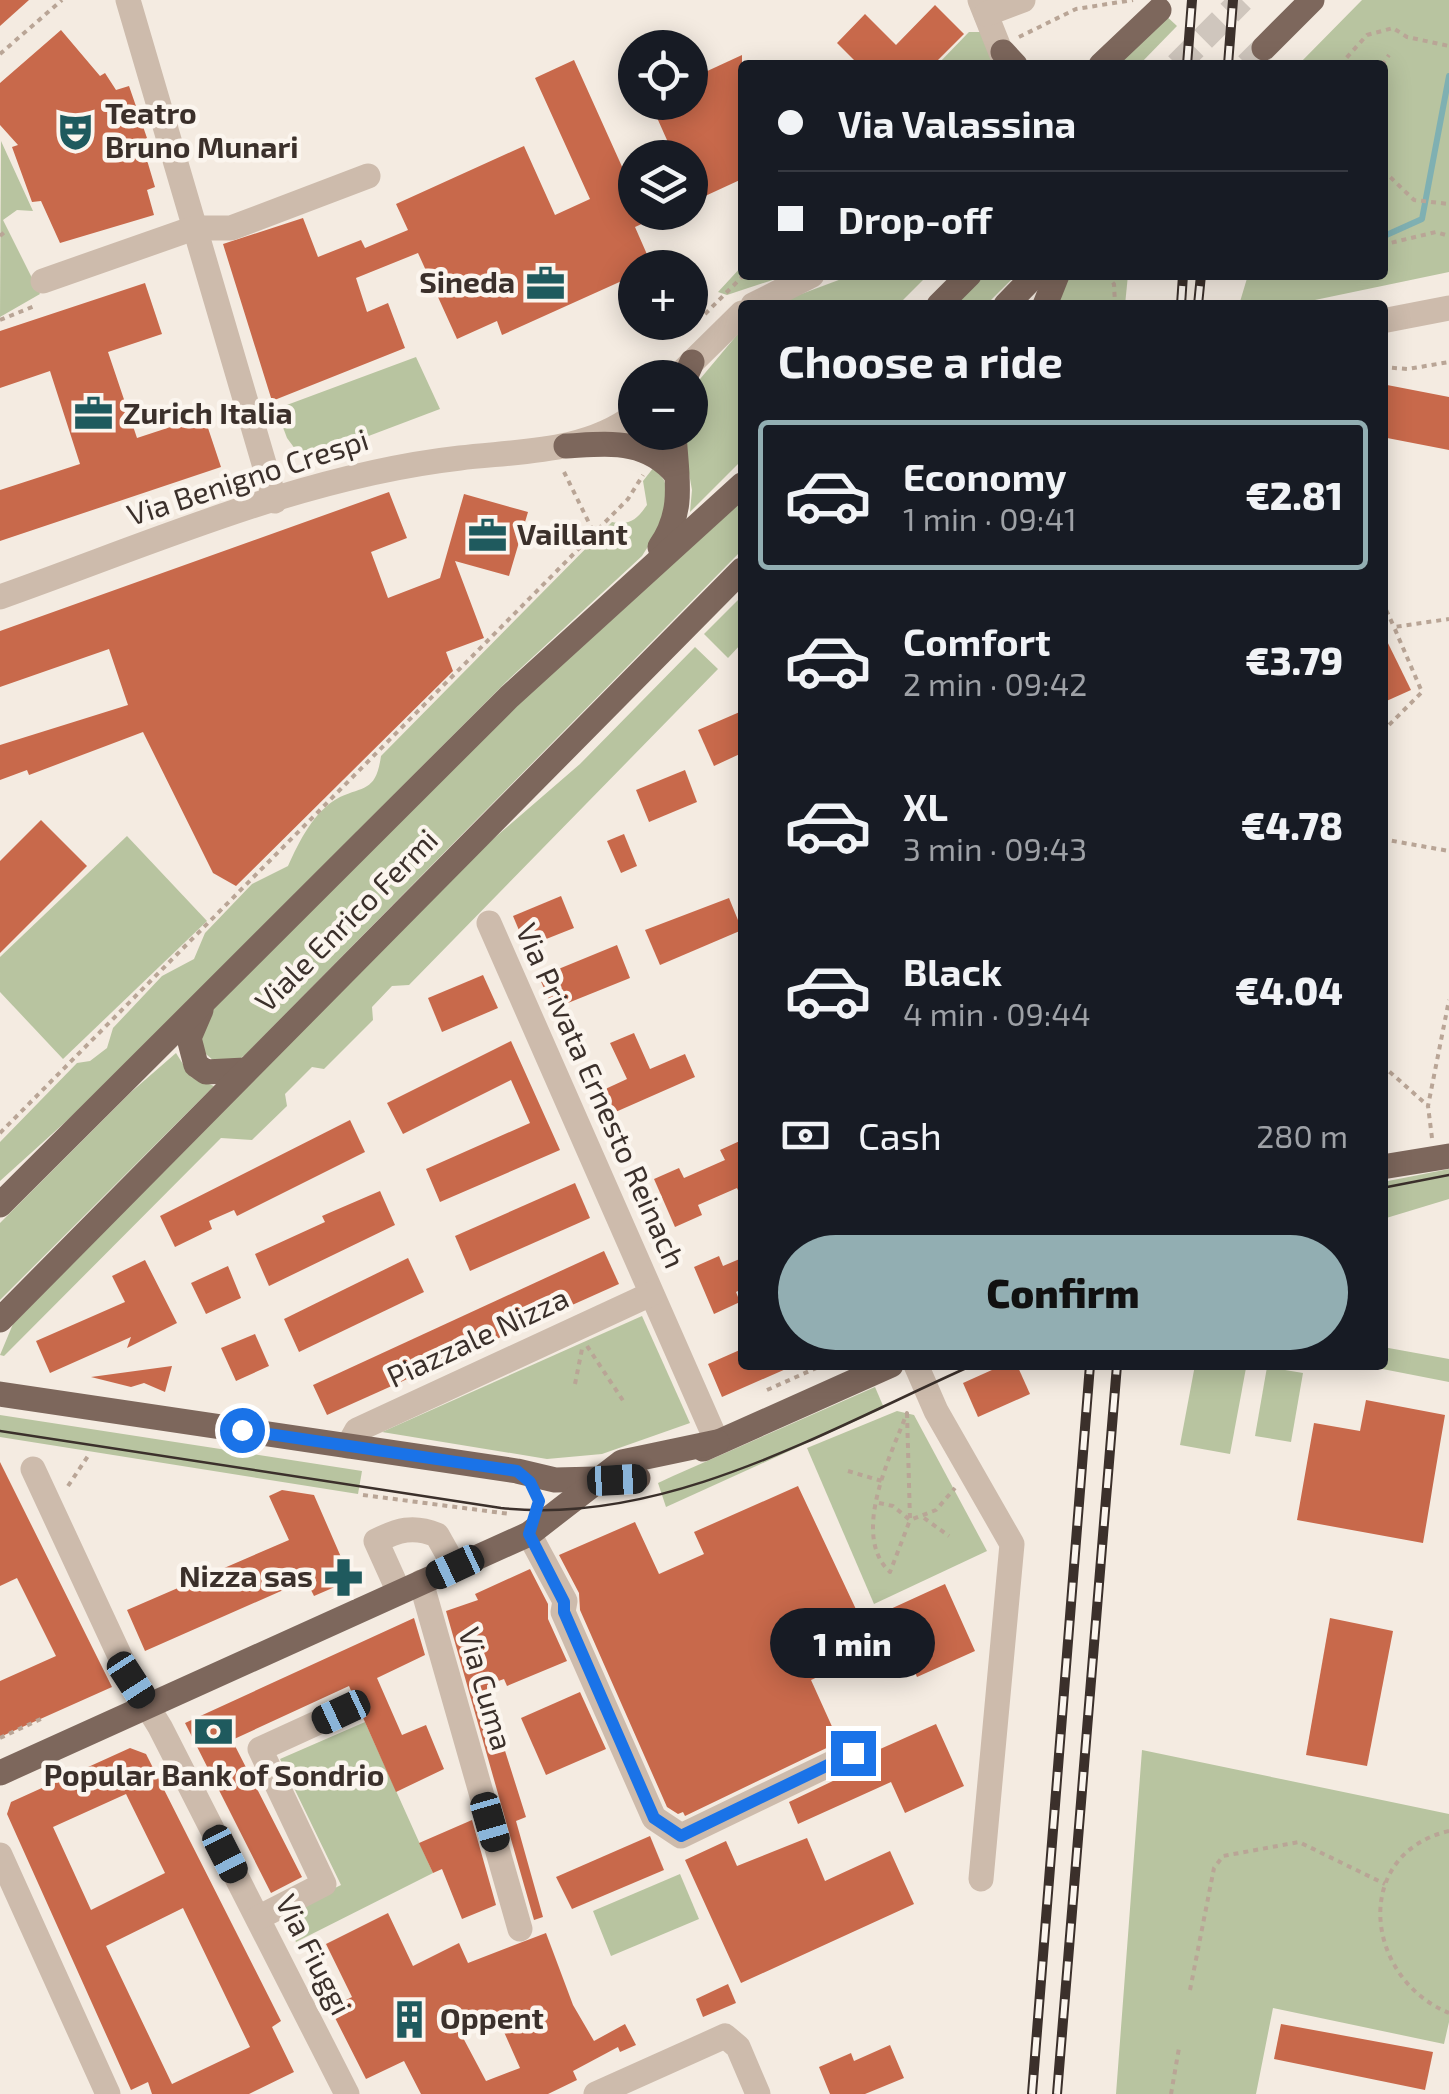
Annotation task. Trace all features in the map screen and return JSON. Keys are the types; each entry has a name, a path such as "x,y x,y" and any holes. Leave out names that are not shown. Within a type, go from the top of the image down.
{"main road":[{"path":"1264,48 1312,0"},
{"path":"1103,60 1160,10"},
{"path":"944,300 964,280"},
{"path":"1011,300 1031,280"},
{"path":"565,459 635,446 663,458 676,474"},
{"path":"640,576 674,527 679,508 675,450"},
{"name":"Viale Enrico Fermi","path":"0,1205 509,697 738,488"},
{"name":"Viale Enrico Fermi","path":"0,1320 738,574"},
{"path":"206,1000 188,1038 196,1065 206,1072 245,1070"},
{"path":"1388,1165 1441,1149"},
{"path":"6,1392 555,1480 596,1481 717,1442 880,1370"},
{"path":"517,1471 630,1470"},
{"path":"556,1512 603,1498 630,1470"},
{"path":"517,1471 530,1482 539,1501 529,1534"},
{"path":"0,1773 529,1534 596,1481"}],"street":[{"path":"128,0 275,500"},
{"path":"1009,56 983,7 1022,0"},
{"path":"43,281 194,228 231,228 368,176"},
{"path":"763,300 802,280"},
{"path":"1388,320 1449,308"},
{"path":"696,360 738,317"},
{"name":"Via Benigno Crespi","path":"0,597 275,500 386,466 565,459 618,425"},
{"name":"Via Privata Ernesto Reinach","path":"489,923 651,1294"},
{"path":"651,1294 717,1442"},
{"name":"Piazzale Nizza","path":"348,1446 357,1430 651,1294"},
{"path":"918,1370 936,1410 1012,1544 981,1879"},
{"name":"Via Fiuggi","path":"33,1469 131,1680 148,1706 347,2094"},
{"path":"410,1587 376,1541 408,1528 437,1535 455,1567"},
{"path":"529,1534 564,1602 564,1612 654,1818 681,1836 853,1753"},
{"name":"Via Cuma","path":"410,1587 520,1929"},
{"path":"258,1918 324,1884 260,1749 341,1712"},
{"path":"0,1855 108,2094"},
{"path":"596,2094 725,2036 738,2047 758,2094"}],"path":[{"path":"0,54 62,0"},
{"path":"1009,56 1076,9 1133,0"},
{"path":"1344,60 1366,34 1393,28 1407,37 1449,46"},
{"path":"1385,60 1388,54"},
{"path":"1388,175 1414,200 1449,204"},
{"path":"0,236 7,230"},
{"path":"1388,244 1436,232 1449,236"},
{"path":"1388,367 1408,369 1449,362"},
{"path":"565,459 594,534"},
{"path":"0,1133 594,534 628,499 644,474"},
{"path":"1388,614 1422,692 1388,726"},
{"path":"1394,627 1449,619"},
{"path":"1388,840 1449,851"},
{"path":"1441,1149 1428,1106 1449,1000"},
{"path":"1388,1070 1428,1106"},
{"path":"575,1384 584,1342 624,1402"},
{"path":"767,1390 812,1370"},
{"path":"907,1413 910,1520 890,1572 880,1562 875,1544 877,1503 882,1481 907,1413"},
{"path":"66,1490 88,1456"},
{"path":"848,1472 882,1481"},
{"path":"877,1503 893,1506 910,1520 924,1518 955,1488"},
{"path":"363,1494 510,1514"},
{"path":"924,1518 948,1536"},
{"path":"0,1738 44,1717"},
{"path":"1449,1831 1410,1852 1385,1884 1380,1924 1396,1972 1425,2003 1449,2013"},
{"path":"1190,1990 1214,1868 1223,1856 1299,1842 1385,1884"},
{"path":"1171,2094 1180,2048"}],"green space":[{"path":"1362,0 1449,0 1449,272 1315,300 1240,300 1246,280 1388,280 1388,60 1303,60"},
{"path":"1163,13 1177,26 1144,60 1117,60"},
{"path":"969,32 982,32 992,60 942,60"},
{"path":"1,141 33,211 17,210 3,220 40,294 0,317"},
{"path":"738,270 738,280 773,280 727,295 718,292"},
{"path":"839,280 923,280 903,300 785,300"},
{"path":"979,280 1011,280 991,300 959,300"},
{"path":"1064,280 1128,280 1126,300 1058,300"},
{"path":"738,334 738,464 690,512 692,490 685,450 708,450 708,370"},
{"path":"416,357 440,409 313,457 301,457 287,438 276,409"},
{"path":"654,467 664,480 669,497 659,529 642,556 507,681 93,1097 0,1181 0,1142 77,1063 90,1061 107,1048 113,1028 162,976 194,959 205,933 252,884 288,866 302,837 322,810 372,781 381,756 612,522 628,522 640,514 647,505 643,481"},
{"path":"738,504 738,554 245,1055 238,1060 214,1061 199,1048 205,1017 561,661"},
{"path":"738,600 738,647 728,658 704,634"},
{"path":"695,647 718,669 409,985 392,986 372,1007 373,1020 324,1069 312,1067 285,1094 287,1106 252,1140 221,1138 4,1356 0,1355 13,1324 470,859 580,764"},
{"path":"127,836 207,921 63,1059 0,992 0,957"},
{"path":"176,1053 191,1077 214,1086 0,1300 0,1223 130,1093"},
{"path":"1449,1169 1449,1199 1388,1217 1388,1181"},
{"path":"642,1316 690,1423 602,1454 547,1459 382,1432"},
{"path":"1388,1348 1449,1359 1449,1382 1388,1370"},
{"path":"1194,1370 1246,1370 1230,1454 1180,1445"},
{"path":"1266,1370 1303,1373 1291,1442 1255,1436"},
{"path":"875,1387 884,1408 666,1507 658,1483"},
{"path":"897,1411 914,1415 987,1551 874,1604 807,1448"},
{"path":"0,1415 362,1471 358,1494 0,1437"},
{"path":"365,1722 433,1873 296,1942 282,1914 341,1885 280,1759"},
{"path":"1142,1750 1449,1814 1449,2022 1444,2044 1273,2008 1256,2094 1116,2094"},
{"path":"680,1874 699,1919 611,1956 593,1911"}],"building":[{"path":"0,0 29,0 0,26"},
{"path":"935,5 964,34 938,60 854,60 837,43 865,14 896,45"},
{"name":"Teatro Bruno Munari","path":"61,30 100,76 105,73 116,90 129,86 147,138 141,140 155,187 147,190 154,215 60,243 41,201 32,202 12,147 18,145 0,125 0,83"},
{"path":"742,55 742,60 738,60 738,181 708,195 708,140 667,140 658,120 708,120 708,71"},
{"path":"574,60 618,158 618,230 636,230 645,250 618,250 618,283 502,335 497,321 457,339 418,253 356,278 367,312 388,303 405,348 272,401 223,244 303,218 318,257 361,240 365,248 408,230 396,204 524,146 555,215 590,199 535,78"},
{"name":"Zurich Italia","path":"145,283 162,334 108,352 137,438 204,416 221,467 0,541 0,490 80,464 50,371 0,388 0,331"},
{"path":"1388,385 1449,397 1449,450 1388,438"},
{"path":"389,492 407,538 371,552 388,598 440,578 464,494 528,512 509,576 455,561 484,638 446,652 453,671 236,886 213,873 143,732 29,775 27,770 0,780 0,745 128,705 109,649 0,687 0,631"},
{"path":"1388,643 1411,690 1388,700"},
{"path":"738,713 738,755 714,766 698,730"},
{"path":"685,770 697,802 649,822 636,790"},
{"path":"41,820 87,866 0,953 0,861"},
{"path":"624,834 637,866 621,873 607,841"},
{"path":"561,896 574,928 526,947 513,916"},
{"path":"729,898 738,920 738,932 660,965 645,930"},
{"path":"617,945 630,978 553,1009 539,977"},
{"path":"483,975 498,1008 442,1032 428,998"},
{"path":"634,1033 650,1069 685,1054 695,1077 611,1114 601,1091 627,1079 610,1043"},
{"path":"511,1041 560,1150 440,1202 426,1169 530,1123 511,1080 403,1134 387,1103"},
{"path":"350,1120 365,1152 237,1216 234,1210 209,1221 212,1229 175,1247 160,1216"},
{"path":"738,1142 738,1190 698,1205 702,1215 675,1227 654,1179 679,1168 684,1178 725,1160 720,1150"},
{"path":"575,1183 590,1218 470,1271 455,1236"},
{"path":"380,1191 395,1225 269,1286 255,1254 325,1222 322,1216"},
{"path":"604,1251 619,1284 327,1415 313,1385"},
{"path":"719,1256 723,1266 738,1260 738,1303 714,1314 694,1267"},
{"path":"408,1258 424,1292 299,1352 284,1319"},
{"path":"145,1260 177,1323 127,1348 131,1337 50,1373 36,1341 125,1302 112,1276"},
{"path":"228,1266 241,1298 206,1314 191,1283"},
{"path":"255,1334 269,1366 236,1381 221,1348"},
{"path":"738,1351 738,1370 784,1370 722,1397 708,1364"},
{"path":"172,1366 165,1392 144,1383 131,1387 91,1377"},
{"path":"992,1370 1019,1370 1030,1394 978,1417 963,1383"},
{"path":"1366,1400 1445,1415 1423,1543 1297,1520 1314,1423 1360,1431"},
{"path":"0,1462 112,1687 0,1737 0,1681 56,1656 17,1578 0,1586"},
{"path":"798,1486 862,1622 945,1584 975,1651 917,1677 900,1639 811,1680 839,1742 685,1816 683,1812 678,1814 667,1807 580,1610 579,1593 559,1555 635,1522 659,1574 704,1554 694,1532"},
{"path":"282,1490 314,1495 351,1580 314,1596 306,1580 145,1651 127,1610 289,1540 269,1496"},
{"path":"530,1569 548,1604 548,1619 567,1661 507,1686 504,1679 487,1685 487,1694 526,1817 516,1821 543,1917 534,1920 446,1611 478,1600 475,1594"},
{"path":"414,1618 425,1655 377,1678 402,1735 426,1725 444,1769 396,1792 349,1686 232,1740 302,1877 271,1893 185,1723"},
{"path":"1330,1618 1393,1631 1367,1766 1306,1755"},
{"path":"580,1692 606,1749 546,1775 521,1718"},
{"path":"936,1724 964,1786 905,1813 891,1782 798,1824 789,1802 860,1768 869,1754"},
{"path":"130,1748 146,1754 281,2021 272,2027 294,2072 249,2094 152,2094 148,2082 131,2090 7,1814 11,1802","holes":["126,1794 165,1873 91,1910 53,1827","183,1908 250,2047 172,2084 106,1946"]},
{"path":"472,1820 496,1905 462,1919 442,1869 433,1873 419,1843"},
{"path":"650,1836 664,1870 572,1909 556,1877"},
{"path":"807,1838 825,1881 890,1851 914,1904 741,1983 685,1860 726,1841 737,1866"},
{"path":"388,1913 413,1966 459,1943 468,1963 546,1933 573,2005 594,2041 625,2024 636,2045 620,2052 618,2047 573,2071 577,2080 548,2094 421,2094 404,2061 366,2079 330,2008 352,1997 326,1944","holes":["496,2014 520,2068 486,2081 460,2032"]},
{"path":"728,1984 736,2003 703,2017 696,1999"},
{"path":"1281,2024 1433,2052 1425,2090 1274,2059"},
{"path":"890,2045 904,2078 865,2094 830,2094 819,2067 851,2053 854,2061"}],"waterway":[{"path":"1388,234 1422,219 1449,76"}],"tunnel":[{"path":"1182,60 1242,0"},
{"path":"1252,60 1264,48"}],"tram line":[{"path":"1388,1187 1449,1175"},
{"path":"0,1431 501,1508 562,1510 684,1488 744,1468 962,1370"}],"railway":[{"path":"1187,60 1192,0"},
{"path":"1228,60 1233,0"},
{"path":"1181,300 1183,280"},
{"path":"1198,300 1200,280"},
{"path":"1032,2094 1090,1370"},
{"path":"1057,2094 1117,1370"}],"place":[{"name":"Teatro Bruno Munari","path":"75,131"},
{"name":"Sineda","path":"545,283"},
{"name":"Zurich Italia","path":"93,414"},
{"name":"Vaillant","path":"487,535"},
{"name":"Nizza sas","path":"343,1577"},
{"name":"Popular Bank of Sondrio","path":"214,1732"},
{"name":"Oppent","path":"410,2019"}],"route":[{"path":"242,1430 517,1471 530,1482 539,1501 529,1534 564,1602 564,1612 654,1818 681,1836 853,1753"}]}
